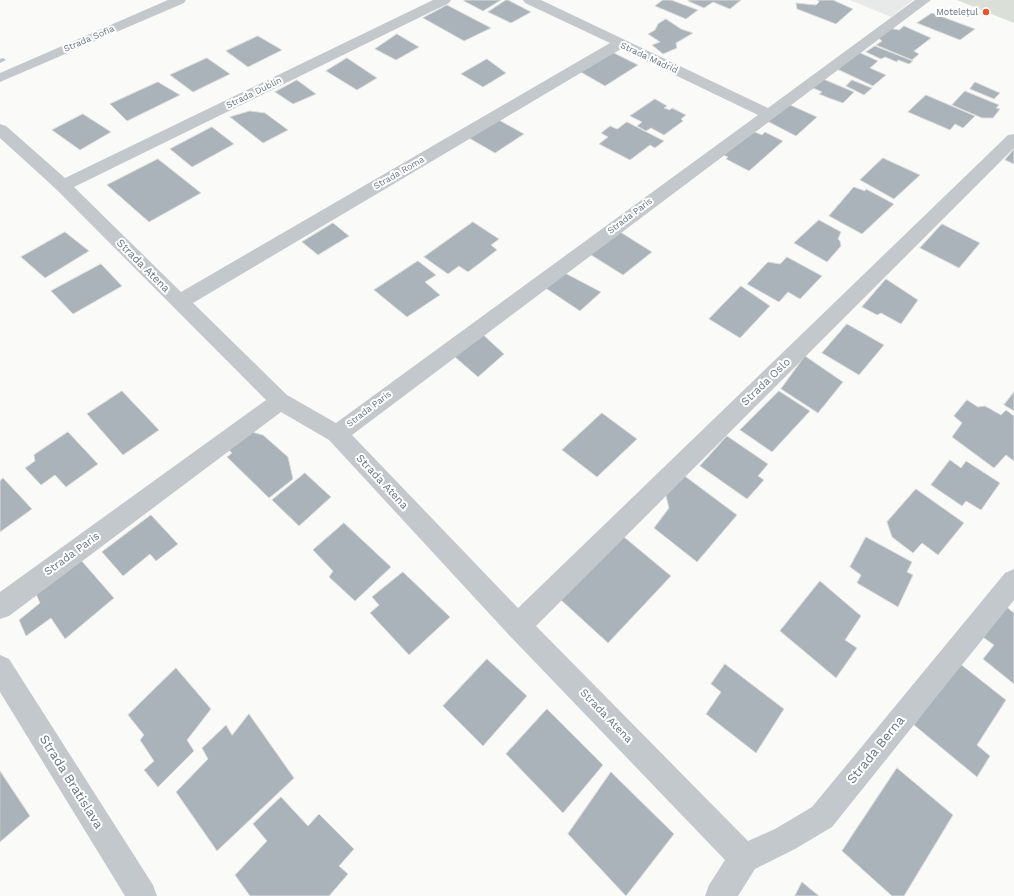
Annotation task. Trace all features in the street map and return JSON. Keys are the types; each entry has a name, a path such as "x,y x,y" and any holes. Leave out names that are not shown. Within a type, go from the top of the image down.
{"street":[{"name":"Strada Sofia","path":"0,78 179,0"},
{"name":"Strada Dublin","path":"63,186 444,0"},
{"name":"Strada Madrid","path":"530,0 619,44 768,114"},
{"name":"Strada Paris","path":"336,434 924,0"},
{"name":"Strada Roma","path":"179,302 619,44"},
{"name":"Strada Atena","path":"0,129 63,186 280,401 336,434 518,626 744,858"},
{"name":"Strada Oslo","path":"518,626 1014,139"},
{"name":"Strada Paris","path":"0,607 280,401"},
{"name":"Strada Berna","path":"744,858 784,839 822,816 1014,581"},
{"name":"Strada Bratislava","path":"0,668 142,896"},
{"path":"720,896 744,858"}],"shaded area":[{"path":"850,0 913,0 891,17"},
{"path":"957,0 1014,0 1014,23"}],"building":[{"path":"501,0 483,11 464,1"},
{"path":"506,0 531,12 511,23 488,12"},
{"path":"663,0 671,0 698,10 686,19 655,6"},
{"path":"741,0 730,9 713,2 704,8 688,1"},
{"path":"818,0 833,0 853,9 836,24 797,9 796,3 816,5 819,2"},
{"path":"447,5 491,28 464,41 423,18"},
{"path":"932,13 975,29 960,40 917,23"},
{"path":"666,19 681,29 693,33 676,43 677,48 663,54 652,45 660,42 648,34 655,30 658,24"},
{"path":"904,26 931,38 914,51 919,54 912,60 876,45 882,41 877,37 889,28 899,30"},
{"path":"397,34 419,47 396,60 375,49"},
{"path":"258,36 282,50 248,67 226,51"},
{"path":"875,46 913,61 909,64 898,60 897,62 885,57 881,59 866,52"},
{"path":"856,51 878,61 870,68 886,75 873,86 835,68"},
{"path":"612,52 638,65 605,86 579,71"},
{"path":"207,58 230,74 193,92 170,75"},
{"path":"347,58 377,78 357,90 326,71"},
{"path":"487,59 506,73 483,87 461,74"},
{"path":"823,79 854,92 843,103 819,94 822,92 813,88"},
{"path":"297,80 316,94 293,104 275,92"},
{"path":"852,80 872,88 864,95 846,86"},
{"path":"158,82 180,95 127,121 110,104"},
{"path":"975,82 1000,93 994,99 970,89"},
{"path":"965,91 999,105 996,108 1000,109 993,118 982,118 952,105"},
{"path":"926,95 975,116 963,128 955,124 950,130 908,112"},
{"path":"655,99 667,106 664,108 670,110 672,108 686,115 681,119 683,121 664,135 651,128 646,131 637,126 642,122 630,116"},
{"path":"788,104 817,117 796,136 767,121"},
{"path":"250,111 265,113 288,130 263,143 230,117"},
{"path":"83,114 111,132 80,150 52,130"},
{"path":"497,119 524,134 495,153 469,138"},
{"path":"627,122 664,141 655,148 650,145 630,160 599,144 608,137 601,133 610,126 617,129"},
{"path":"212,127 234,144 192,167 170,149"},
{"path":"750,130 762,135 765,132 783,141 749,171 726,159 728,157 721,154"},
{"path":"1014,149 1014,164 1005,160"},
{"path":"883,158 920,175 894,199 860,180"},
{"path":"158,159 201,193 149,222 107,185"},
{"path":"854,187 865,191 866,189 894,204 862,234 829,216"},
{"path":"819,220 841,232 838,239 841,246 827,262 794,243"},
{"path":"473,222 499,239 491,245 497,250 468,272 459,266 448,274 424,257"},
{"path":"333,223 349,236 318,255 302,242"},
{"path":"942,224 980,243 959,268 920,248"},
{"path":"617,230 652,252 623,275 588,253"},
{"path":"65,232 89,251 45,278 21,257"},
{"path":"787,257 822,276 800,299 788,292 779,302 747,284 768,262 780,264"},
{"path":"418,261 436,275 425,282 440,295 407,317 374,290"},
{"path":"101,264 122,286 73,314 51,291"},
{"path":"561,271 601,292 580,311 541,285"},
{"path":"886,279 918,300 901,324 881,313 877,315 862,307"},
{"path":"741,286 770,306 740,338 709,319"},
{"path":"847,324 884,345 859,375 822,353"},
{"path":"479,331 504,354 478,377 455,357"},
{"path":"805,356 843,382 818,413 781,389"},
{"path":"122,391 159,430 123,455 87,414"},
{"path":"779,391 810,411 772,452 740,430"},
{"path":"1014,392 1014,411 1004,405"},
{"path":"967,400 978,407 985,406 1001,415 1006,410 1014,416 1014,461 1006,455 994,468 952,437 962,423 954,416"},
{"path":"602,413 637,439 597,477 562,450"},
{"path":"248,431 263,435 288,457 293,479 269,498 227,457 232,453 226,447"},
{"path":"68,432 98,464 66,487 55,475 41,485 25,468 35,461 34,455"},
{"path":"727,436 768,464 758,476 764,480 747,499 700,466"},
{"path":"950,460 961,468 966,461 1000,483 981,510 966,501 962,506 931,485"},
{"path":"305,473 331,497 299,526 272,500"},
{"path":"682,474 737,515 697,562 654,528 669,508 666,496"},
{"path":"3,478 32,509 0,532 0,481"},
{"path":"916,489 964,523 938,555 922,543 913,553 892,537 887,522"},
{"path":"151,515 178,544 156,561 150,554 123,576 102,552"},
{"path":"344,523 391,567 355,601 329,577 333,571 313,550"},
{"path":"624,537 671,576 608,643 561,600"},
{"path":"866,537 912,562 907,572 913,575 898,607 857,583 861,575 850,567"},
{"path":"80,559 114,598 65,639 51,618 26,636 19,620 40,603 36,594"},
{"path":"403,572 450,617 409,655 370,613 379,605 372,597"},
{"path":"820,581 861,616 845,640 857,648 836,678 780,631"},
{"path":"1004,605 1014,613 1014,684 983,659 994,645 980,635"},
{"path":"487,659 527,696 483,746 443,706"},
{"path":"959,663 1006,700 977,745 990,756 977,777 914,725"},
{"path":"725,664 784,709 756,753 706,714 721,692 711,684"},
{"path":"176,668 211,709 187,740 194,751 158,787 144,770 154,761 140,740 144,735 128,715"},
{"path":"547,709 603,765 563,813 506,754"},
{"path":"249,714 294,778 217,851 176,792 208,759 202,748 226,725 232,735"},
{"path":"897,768 953,815 904,896 892,896 842,851"},
{"path":"0,771 30,816 0,842"},
{"path":"611,772 674,834 626,896 568,834"},
{"path":"281,797 308,826 319,814 354,849 339,866 348,874 329,896 250,896 235,875 267,841 253,824"},
{"path":"802,882 819,896 795,896"}],"place":[{"name":"Motelețul","path":"986,12"}]}
